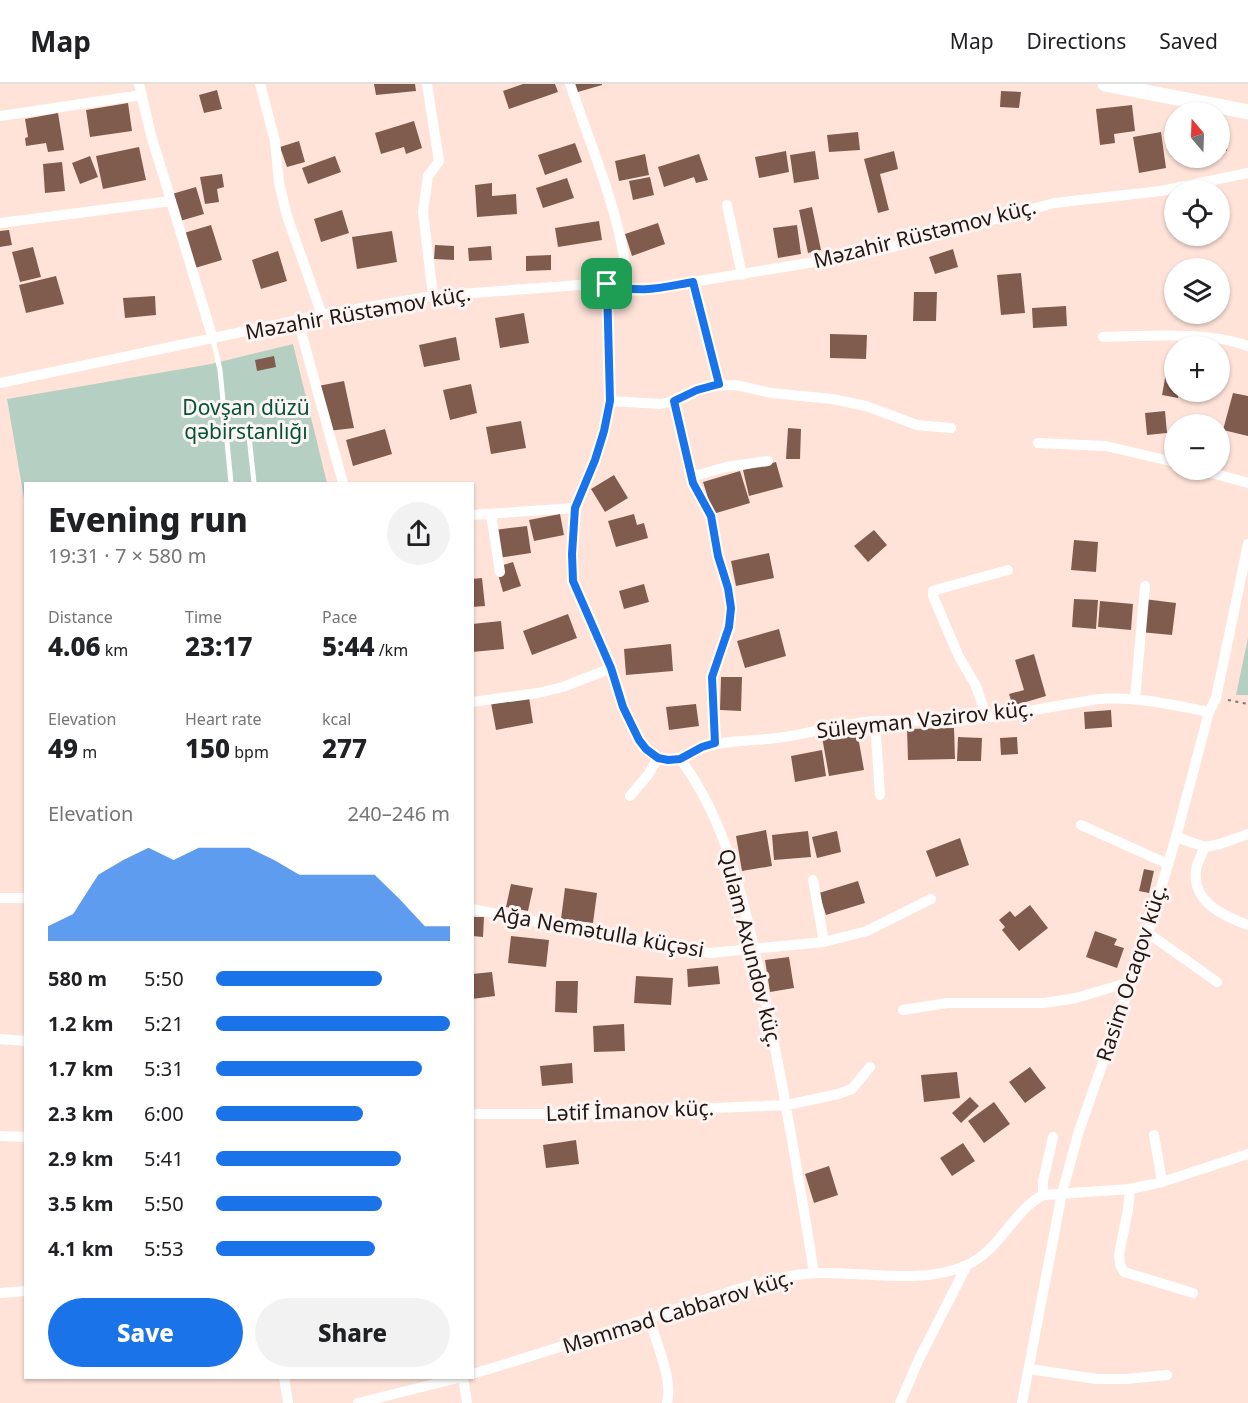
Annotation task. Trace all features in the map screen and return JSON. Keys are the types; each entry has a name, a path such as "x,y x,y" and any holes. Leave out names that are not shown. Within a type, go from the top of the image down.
{"main road":[{"path":"1105,84 1248,112"}],"street":[{"path":"260,84 275,141 279,183 287,216 322,315"},
{"path":"428,84 439,162 428,176 423,212 433,296"},
{"path":"570,84 615,217 628,291"},
{"path":"0,116 141,89 151,135 213,339"},
{"name":"Məzahir Rüstəmov küç.","path":"0,383 322,315 433,296 560,285 607,284 628,291 644,291 742,275 896,246 1054,203 1161,191 1248,173"},
{"path":"0,223 171,201"},
{"path":"727,205 742,275"},
{"path":"693,282 719,384"},
{"path":"607,284 610,401 595,460 575,508 573,581 611,668 623,707 639,740 658,758 680,759"},
{"path":"298,321 343,482"},
{"path":"1103,337 1205,338 1248,346"},
{"path":"610,401 662,404 719,384 832,399 866,406 917,425 951,428"},
{"path":"674,401 693,483 711,516 731,608 729,627 712,677 715,743"},
{"path":"1038,443 1106,446 1164,460"},
{"path":"692,477 726,467 768,461"},
{"path":"1230,478 1248,483"},
{"path":"474,515 575,508"},
{"path":"491,514 500,572"},
{"name":"Rasim Ocaqov küç.","path":"1022,1403 1062,1193 1079,1131 1148,933 1209,712 1216,698 1248,544"},
{"path":"987,717 975,684 959,657 933,596 933,591 1008,570"},
{"path":"1135,699 1145,586"},
{"path":"474,702 538,693 563,687 611,668"},
{"name":"Süleyman Vəzirov küç.","path":"680,759 715,743 781,738 875,721 960,720 987,717 1099,699 1135,699 1209,712"},
{"path":"875,721 880,795"},
{"path":"630,796 648,775 658,758"},
{"name":"Qulam Axundov küç.","path":"680,759 690,772 727,847 755,950 787,1105 814,1273"},
{"path":"1081,825 1168,864"},
{"path":"1176,837 1205,847 1248,834"},
{"path":"1205,847 1196,869 1198,887 1206,903 1228,918 1248,925"},
{"path":"813,880 824,942"},
{"path":"0,898 24,898"},
{"name":"Ağa Nemətulla küçəsi","path":"474,909 691,952 710,953 824,942 867,932 931,899"},
{"path":"1148,933 1217,982"},
{"path":"903,1010 947,1002 1044,1003 1076,998 1130,982"},
{"path":"0,1040 24,1041"},
{"name":"Lətif İmanov küç.","path":"474,1114 565,1114 787,1105 852,1089 870,1067"},
{"path":"1154,1135 1162,1182"},
{"path":"0,1136 24,1137"},
{"path":"1053,1137 1043,1181 1043,1195 1130,1189 1162,1182 1248,1154"},
{"path":"1130,1189 1119,1254 1120,1265 1124,1272 1193,1293"},
{"name":"Məmməd Cabbarov küç.","path":"474,1373 774,1279 814,1273 921,1275 946,1272 967,1265 996,1244 1020,1214 1034,1200 1043,1195"},
{"path":"900,1403 919,1359 967,1265"},
{"path":"0,1293 24,1291"},
{"path":"649,1318 667,1379 668,1403"},
{"path":"1029,1369 1097,1379 1167,1375"},
{"path":"284,1379 288,1403"},
{"path":"358,1403 374,1401 456,1379"},
{"path":"463,1379 467,1403"}],"lane":[{"path":"213,339 220,370 231,482"},
{"path":"227,432 247,431 254,482"}],"path":[{"path":"1216,698 1248,704"}],"green space":[{"name":"Dovşan düzü qəbirstanlığı","path":"293,344 327,482 24,482 24,498 7,399 211,364"},
{"path":"1248,638 1248,695 1236,695"}],"building":[{"path":"374,84 415,84 416,91 376,95"},
{"path":"523,84 555,84 558,92 509,109 503,91"},
{"path":"568,84 602,84 602,85 571,94"},
{"path":"217,90 222,109 204,113 199,95"},
{"path":"1001,91 1021,92 1019,108 1000,107"},
{"path":"128,103 132,131 90,137 86,110"},
{"path":"1132,105 1135,131 1114,134 1115,143 1100,145 1096,109"},
{"path":"58,113 64,150 48,152 46,143 26,146 25,138 28,137 25,119"},
{"path":"414,121 422,148 406,154 404,147 381,154 375,133"},
{"path":"858,132 860,150 829,152 827,135"},
{"path":"1161,132 1164,168 1166,168 1139,173 1133,137"},
{"path":"299,141 305,162 287,167 280,147"},
{"path":"575,143 582,162 545,175 538,155"},
{"path":"139,147 146,180 103,189 96,156"},
{"path":"786,151 789,172 759,178 755,157"},
{"path":"815,151 819,179 794,183 790,155"},
{"path":"894,151 898,169 880,174 889,210 878,213 864,159"},
{"path":"645,154 649,175 619,181 615,161"},
{"path":"699,154 708,180 696,183 694,177 664,187 658,167"},
{"path":"90,156 98,177 80,184 72,163"},
{"path":"335,156 341,172 308,184 302,168"},
{"path":"62,162 65,191 45,193 43,164"},
{"path":"222,174 224,187 217,189 219,202 205,204 200,177"},
{"path":"650,177 654,195 633,200 629,181"},
{"path":"567,178 574,198 543,208 536,188"},
{"path":"492,183 492,196 516,194 517,214 477,217 475,185"},
{"path":"196,187 204,214 180,221 172,194"},
{"path":"812,207 821,250 808,253 799,210"},
{"path":"342,210 349,233 321,242 314,219"},
{"path":"599,221 602,240 558,247 555,228"},
{"path":"658,223 665,244 632,256 625,234"},
{"path":"211,225 222,260 195,268 184,233"},
{"path":"797,225 801,254 778,258 773,228"},
{"path":"9,230 12,245 0,247 0,231"},
{"path":"392,231 397,262 357,269 352,237"},
{"path":"435,245 454,246 454,260 434,259"},
{"path":"491,246 492,260 469,261 468,248"},
{"path":"33,247 41,277 20,282 12,252"},
{"path":"953,249 958,267 935,274 929,257"},
{"path":"278,251 287,281 261,289 252,260"},
{"path":"551,255 551,270 526,271 526,256"},
{"path":"1021,273 1025,313 1001,315 997,275"},
{"path":"56,276 64,304 26,313 19,285"},
{"path":"914,292 937,292 936,321 913,321"},
{"path":"155,296 156,315 125,318 123,298"},
{"path":"1066,306 1067,326 1033,328 1032,308"},
{"path":"524,313 529,343 500,348 495,318"},
{"path":"830,334 867,335 866,359 830,358"},
{"path":"456,337 460,360 424,367 419,345"},
{"path":"274,356 276,367 257,371 255,360"},
{"path":"344,381 354,428 328,431 318,386"},
{"path":"471,384 477,413 450,420 443,390"},
{"path":"1233,393 1248,396 1248,436 1230,432 1230,414 1227,414"},
{"path":"1165,411 1164,433 1147,435 1145,413"},
{"path":"521,421 526,448 491,454 486,427"},
{"path":"788,428 801,429 800,459 786,459"},
{"path":"385,429 392,454 353,466 346,440"},
{"path":"776,462 783,487 749,496 743,470"},
{"path":"740,471 750,503 713,514 703,482"},
{"path":"614,475 628,498 605,512 591,489"},
{"path":"560,514 564,535 534,541 529,520"},
{"path":"634,514 637,525 644,523 648,538 616,547 608,521"},
{"path":"527,526 531,553 498,558 494,530"},
{"path":"874,530 887,545 868,562 854,546"},
{"path":"1074,540 1098,542 1096,572 1071,570"},
{"path":"769,553 774,578 736,586 731,561"},
{"path":"513,562 521,586 503,592 496,567"},
{"path":"482,578 485,606 474,607 474,579"},
{"path":"644,584 649,602 624,609 619,591"},
{"path":"1074,599 1098,600 1096,629 1072,627"},
{"path":"1144,599 1176,603 1172,635 1140,632"},
{"path":"1100,601 1133,604 1131,630 1098,627"},
{"path":"568,614 577,638 532,655 523,631"},
{"path":"501,621 504,649 474,652 474,624"},
{"path":"779,629 786,656 745,668 737,641"},
{"path":"671,644 673,671 626,675 624,649"},
{"path":"1034,654 1046,696 1013,706 1009,694 1024,690 1015,660"},
{"path":"721,677 742,677 741,711 720,710"},
{"path":"529,697 533,723 496,730 491,703"},
{"path":"696,704 699,726 669,730 666,707"},
{"path":"1111,710 1112,727 1085,729 1084,712"},
{"path":"954,728 955,759 908,760 907,729"},
{"path":"857,731 864,770 829,776 822,737"},
{"path":"958,737 982,738 981,761 957,761"},
{"path":"1017,737 1018,754 1001,755 1000,738"},
{"path":"822,750 826,776 795,782 791,756"},
{"path":"766,830 772,866 742,871 736,836"},
{"path":"808,831 811,857 774,860 772,835"},
{"path":"837,831 841,852 817,858 812,837"},
{"path":"960,838 969,865 936,877 926,851"},
{"path":"1144,869 1154,871 1149,893 1139,891"},
{"path":"858,881 865,903 826,915 819,893"},
{"path":"511,884 533,888 528,911 506,907"},
{"path":"565,888 597,893 593,923 561,919"},
{"path":"1030,905 1048,928 1019,951 1002,930 1005,927 999,920 1010,911 1015,917"},
{"path":"474,917 484,917 483,937 474,936"},
{"path":"1095,931 1117,939 1114,945 1124,948 1117,968 1086,957"},
{"path":"511,936 549,940 546,967 508,963"},
{"path":"789,957 794,988 770,992 765,960"},
{"path":"718,966 720,984 688,987 687,969"},
{"path":"492,972 495,996 474,999 474,974"},
{"path":"636,976 673,978 671,1005 634,1003"},
{"path":"556,981 578,981 577,1013 555,1012"},
{"path":"624,1024 625,1051 594,1052 593,1026"},
{"path":"572,1063 573,1083 542,1086 540,1066"},
{"path":"1030,1067 1046,1088 1025,1103 1009,1082"},
{"path":"957,1072 960,1098 924,1102 921,1075"},
{"path":"970,1097 979,1106 961,1123 952,1113"},
{"path":"994,1102 1010,1124 984,1143 968,1121"},
{"path":"576,1140 579,1164 546,1168 543,1145"},
{"path":"963,1143 975,1161 952,1176 940,1158"},
{"path":"829,1166 838,1195 814,1203 805,1174"}],"route":[{"path":"693,282 719,384 697,390 674,401 693,483 711,516 731,608 729,627 712,677 715,743 680,759 658,758 639,740 623,707 611,668 573,581 575,508 595,460 610,401 607,284 628,291 644,291 693,282"}]}
